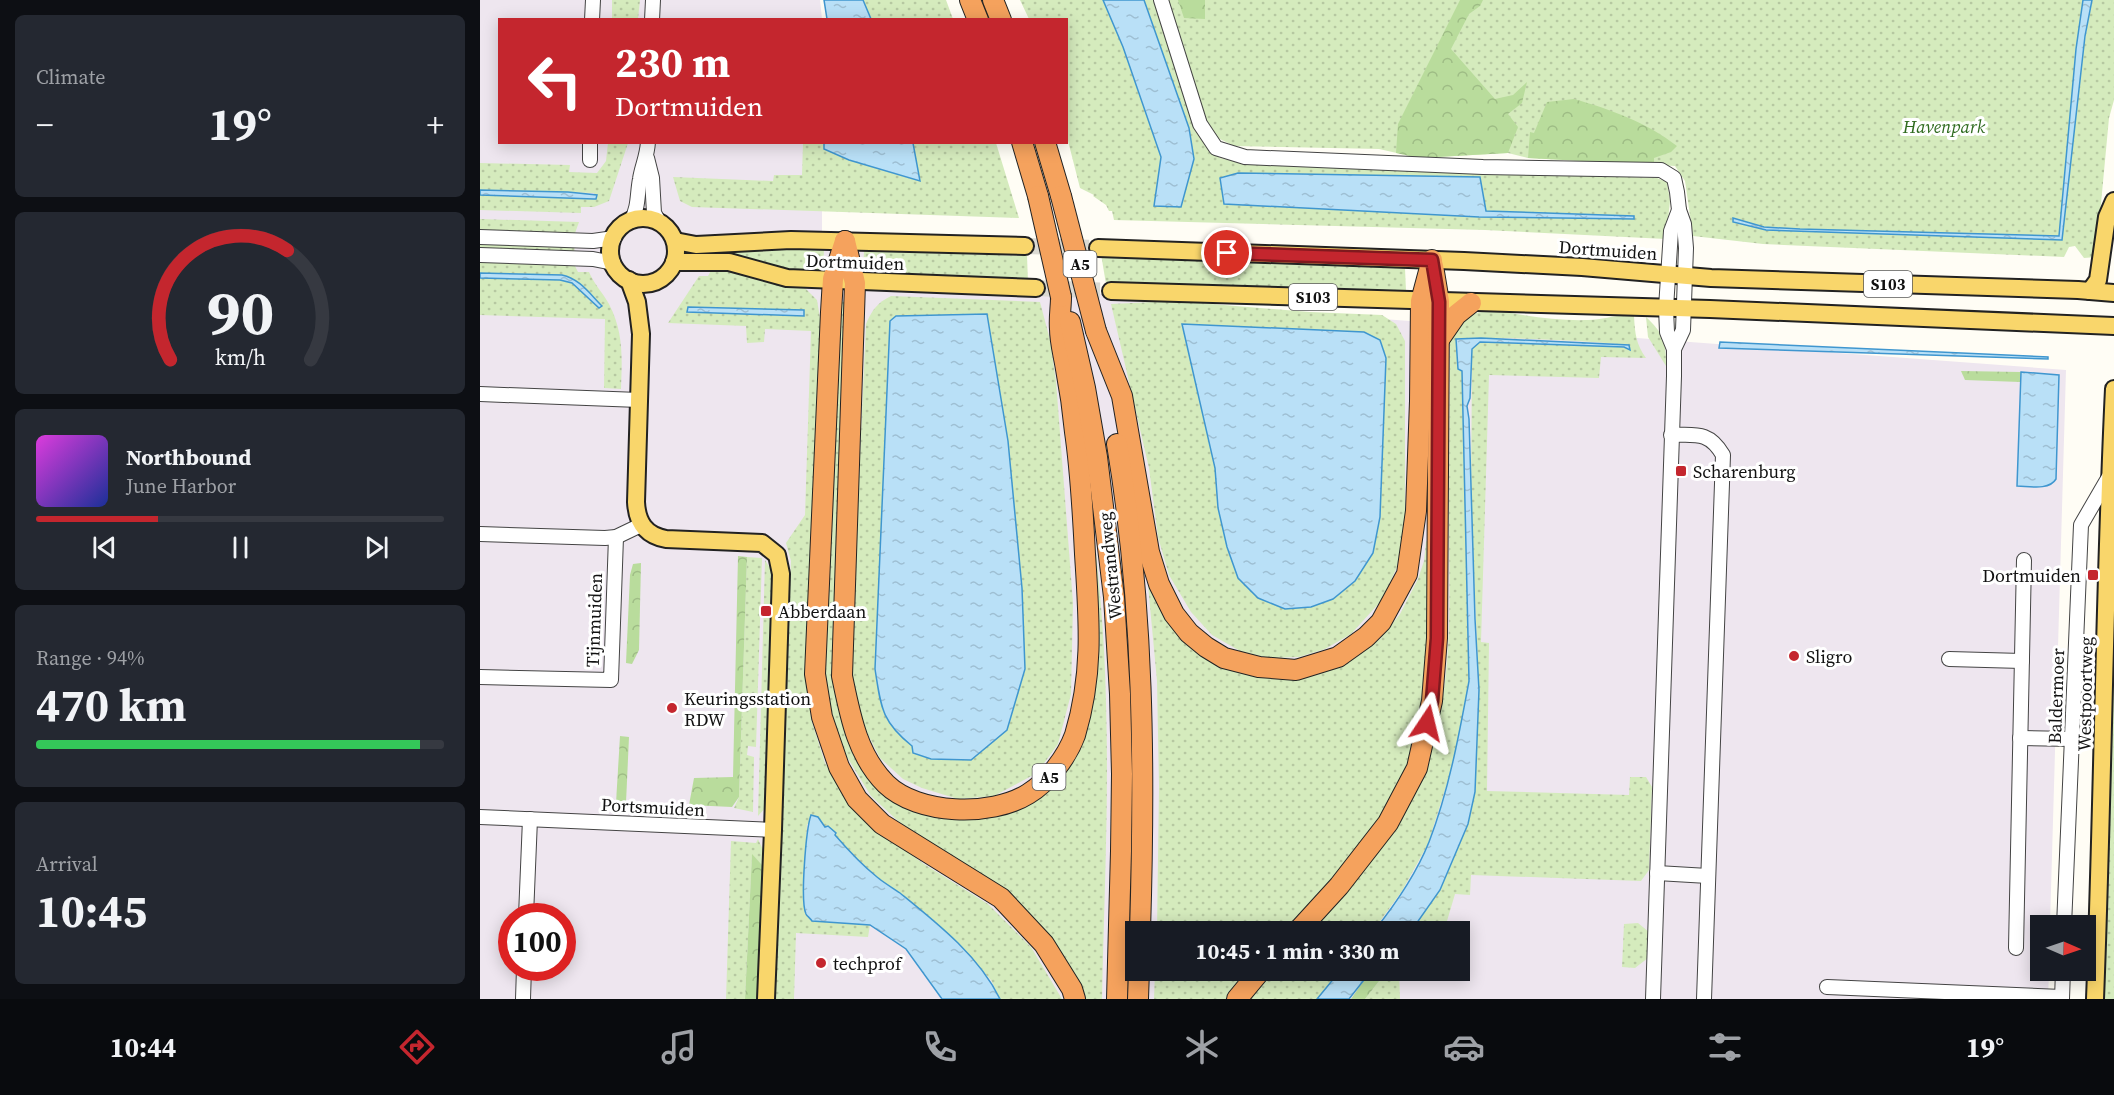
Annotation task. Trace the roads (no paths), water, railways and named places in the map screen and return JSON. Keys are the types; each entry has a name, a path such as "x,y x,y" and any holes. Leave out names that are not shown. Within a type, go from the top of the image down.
{"highway":[{"path":"970,0 977,18"},
{"path":"993,0 1000,18"},
{"name":"Westrandweg","path":"1023,144 1038,196 1061,297 1066,330 1097,457 1114,597 1122,774 1117,999"},
{"name":"Westrandweg","path":"1046,144 1096,331 1119,460 1137,601 1143,772 1140,921"},
{"path":"844,241 833,279 815,674 822,717 838,767 857,799 882,824 1001,898 1044,944 1072,989 1075,999"},
{"name":"A5","path":"844,241 855,280 842,676 852,722 866,757 888,785 903,796 920,804 940,808 973,808 1008,804 1028,794 1048,778 1063,758 1074,736 1089,664 1089,630 1077,443 1066,330"},
{"path":"1307,921 1339,886 1388,823 1417,768 1432,701 1437,638 1438,341 1430,301 1432,260"},
{"name":"A5","path":"1096,331 1122,396 1149,552 1159,585 1174,614 1189,633 1224,658 1259,667 1296,670 1338,657 1366,637 1381,622 1407,574 1416,511 1420,401 1430,301"},
{"path":"1438,341 1456,315 1471,303"},
{"path":"1138,999 1139,981"},
{"path":"1237,999 1252,981"}],"main road":[{"path":"2090,291 2098,280 2107,217 2114,201"},
{"path":"643,218 659,222 670,231 675,241 676,251 670,271 656,281 642,284 629,280 618,272 613,263 610,252 614,238 624,225 631,221 643,218"},
{"name":"Dortmuiden","path":"675,241 696,245 791,240 1025,246"},
{"name":"Dortmuiden","path":"1098,248 1582,267 1685,277 2114,293"},
{"name":"Dortmuiden","path":"674,262 729,262 788,278 1036,288"},
{"path":"629,280 637,302 641,334 636,502 641,525 657,537 762,543 777,555 781,574 766,999"},
{"path":"641,334 656,281"},
{"name":"S103","path":"1111,291 1666,308 2114,326"},
{"name":"Westpoortweg","path":"2095,999 2114,389"}],"street":[{"path":"592,18 593,0"},
{"path":"652,18 653,0"},
{"path":"1161,0 1200,124 1216,148 1245,158 1483,167 1661,170 1674,178 1686,236 1685,309 1683,330 1674,349 1653,999"},
{"path":"590,144 590,160"},
{"path":"631,221 637,208 640,177 647,158 648,144"},
{"path":"647,158 652,178 654,213 659,222"},
{"path":"1674,349 1667,332 1666,308 1671,231 1679,210"},
{"path":"480,237 593,241 614,238"},
{"path":"480,255 593,259 613,263"},
{"path":"480,394 639,400"},
{"path":"1671,435 1703,435 1716,443 1723,455 1704,999"},
{"name":"Baldermoer","path":"2065,915 2081,525 2110,475"},
{"path":"480,534 616,537 641,525"},
{"name":"Tijnmuiden","path":"480,677 611,680 616,537"},
{"path":"2016,948 2024,560"},
{"path":"1949,659 2022,661"},
{"path":"2020,738 2073,739"},
{"name":"Portsmuiden","path":"480,817 773,830"},
{"path":"527,903 530,819"},
{"path":"1657,873 1708,876"},
{"path":"523,999 524,981"},
{"path":"1827,987 2062,998 2063,981"}],"water":[{"path":"824,0 863,0 871,18 827,18"},
{"path":"1103,0 1144,0 1189,128 1194,159 1181,207 1154,206 1161,157 1123,47"},
{"path":"2083,0 2092,0 2085,36 2062,240 1766,230 1733,222 1733,218 1764,227 1800,229 2059,236 2076,49"},
{"path":"824,144 913,144 920,181 849,160 824,149"},
{"path":"1238,173 1480,177 1486,211 1634,216 1634,219 1479,217 1224,204 1220,178"},
{"path":"480,190 597,195 594,199 480,195"},
{"path":"480,273 562,275 579,283 602,306 599,308 572,283 560,280 480,278"},
{"path":"688,307 804,310 804,316 687,312"},
{"path":"987,314 1008,441 1022,588 1025,669 1007,730 971,760 931,759 913,753 912,746 888,721 881,703 875,669 890,321 896,316"},
{"path":"1182,324 1364,332 1380,340 1386,358 1380,517 1373,553 1355,581 1333,599 1311,607 1285,609 1258,598 1238,578 1227,547 1218,508 1215,468"},
{"path":"1481,338 1629,345 1630,350 1624,347 1480,342 1472,349 1470,398 1467,406 1479,690 1475,792 1468,824 1440,890 1418,921 1382,921 1418,865 1429,842 1448,782 1469,681 1462,371 1458,369 1456,339"},
{"path":"1720,342 2048,357 2048,359 1719,348"},
{"path":"2021,372 2059,375 2056,479 2048,485 2017,486"},
{"path":"811,815 818,817 825,827 828,826 836,833 835,835 871,872 914,904 956,941 981,969 1000,999 942,999 906,949 870,925 812,921 804,907 806,849"},
{"path":"1332,981 1363,981 1349,999 1317,999"}],"tunnel":[{"path":"1025,246 1098,248"},
{"path":"1036,288 1111,291"}],"place":[{"name":"Scharenburg","path":"1681,471"},
{"name":"Dortmuiden","path":"2093,575"},
{"name":"Abberdaan","path":"766,611"},
{"name":"Sligro","path":"1794,656"},
{"name":"Keuringsstation RDW","path":"672,708"},
{"name":"techprof","path":"821,963"}],"park label":[{"name":"Havenpark","path":"1944,126"}]}
